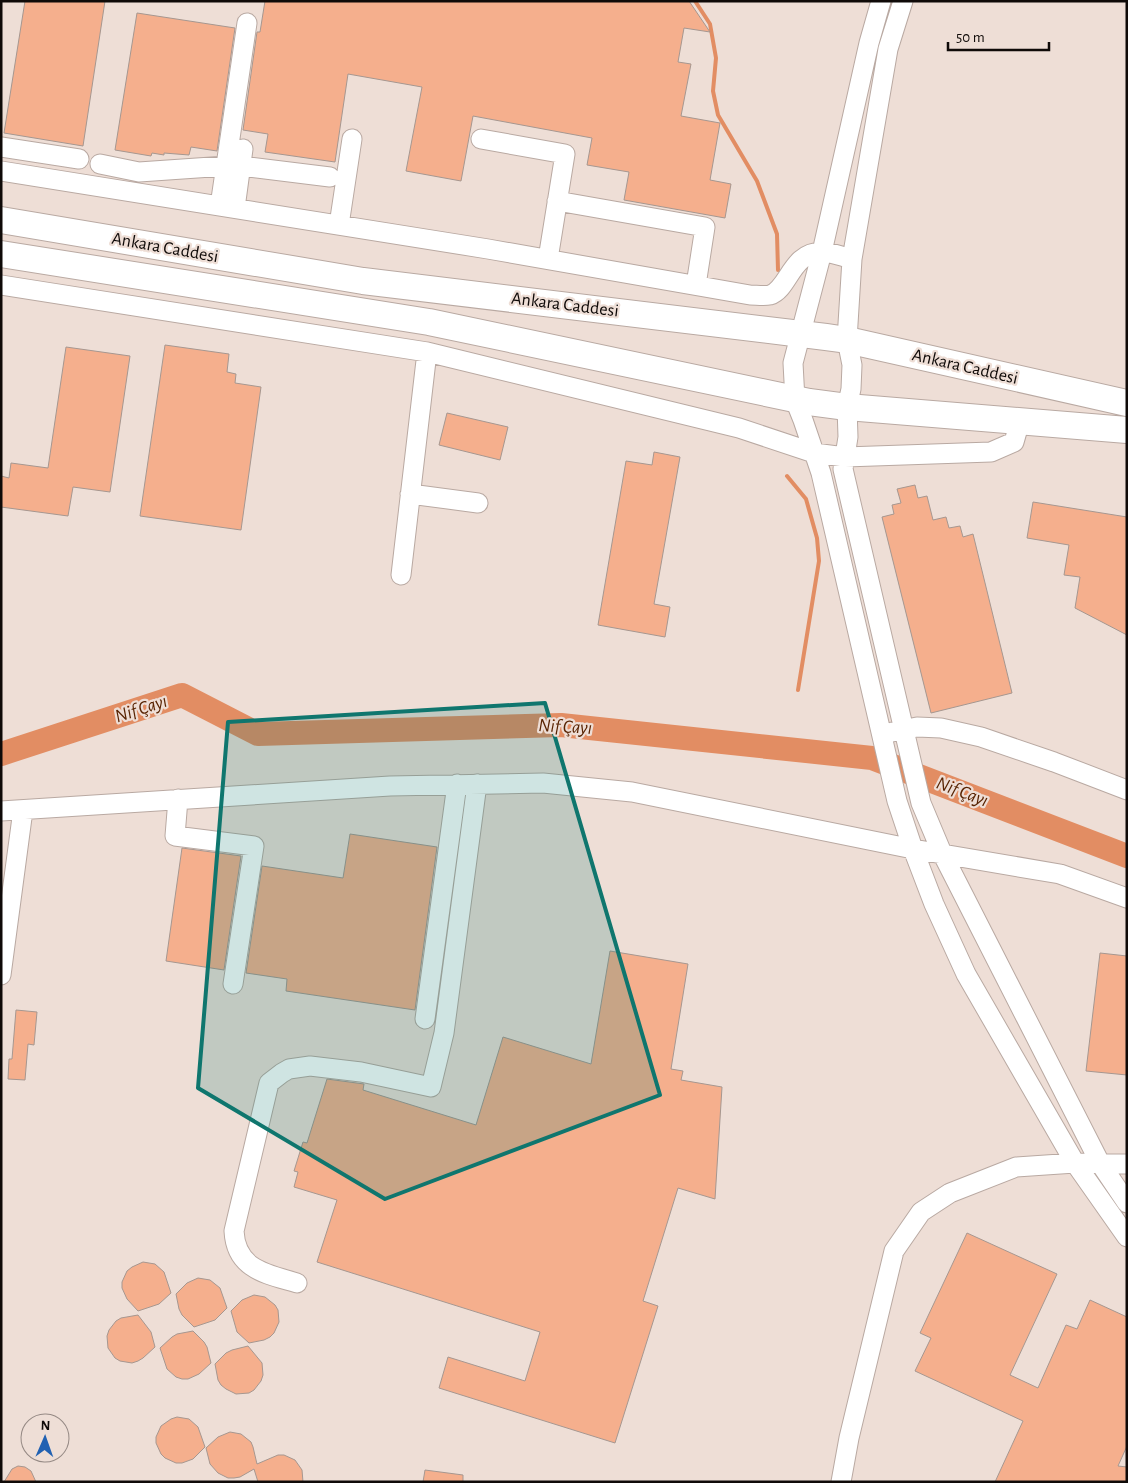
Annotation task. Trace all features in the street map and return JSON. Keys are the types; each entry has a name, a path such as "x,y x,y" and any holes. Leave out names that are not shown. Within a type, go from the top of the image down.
{"highway":[{"name":"Ankara Caddesi","path":"1,220 363,281 847,340 1127,403"},
{"name":"Ankara Caddesi","path":"1,254 429,322 795,400 847,408 1127,430"}],"street":[{"path":"881,1 869,43 822,252 793,363 795,400 821,473 897,801 934,904 966,974 1075,1163 1127,1237"},
{"path":"903,1 888,49 852,259 847,340 852,365 851,388 847,408 848,437 843,469 920,803 942,853 1100,1164 1127,1203"},
{"path":"227,207 237,160 247,23"},
{"path":"339,225 352,139"},
{"path":"481,139 565,154 548,260"},
{"path":"1,147 80,159"},
{"path":"100,164 140,172 237,160 330,177"},
{"path":"1,171 339,225 750,295 770,294 781,287 791,271 806,256 822,252 852,259"},
{"path":"557,201 705,227 696,285"},
{"path":"1,285 427,352 739,428 814,453 844,457 991,452 1014,442 1020,421"},
{"path":"401,575 427,352"},
{"path":"410,494 478,503"},
{"path":"883,742 903,730 916,727 941,728 981,738 1054,762 1127,790"},
{"path":"1,811 390,786 543,783 632,792 913,849 1060,874 1127,898"},
{"path":"425,1019 457,784"},
{"path":"297,1283 261,1272 248,1264 239,1252 234,1238 234,1231 269,1083 289,1069 310,1066 361,1072 431,1087 444,1033 477,784"},
{"path":"178,800 175,836 254,846 233,984"},
{"path":"1,975 23,810"},
{"path":"841,1482 849,1438 894,1251 921,1212 950,1193 1016,1168 1075,1163 1127,1164"}],"highlighted area":[{"path":"545,703 660,1095 385,1199 198,1088 228,722"}],"building":[{"path":"25,1 105,1 83,146 4,133"},
{"path":"265,1 689,1 710,32 684,28 678,62 691,64 681,116 720,123 710,180 731,184 725,218 624,200 629,172 587,165 592,138 473,116 461,181 406,171 422,87 348,74 335,162 265,152 268,134 243,130 257,32 260,32"},
{"path":"137,13 235,28 217,151 191,147 189,155 152,153 151,156 115,150"},
{"path":"165,345 229,354 227,372 236,374 235,383 261,387 241,530 140,516"},
{"path":"66,347 130,356 110,492 73,487 68,516 1,507 1,476 9,478 11,463 48,468"},
{"path":"447,413 508,427 500,460 439,445"},
{"path":"654,452 680,457 654,604 670,607 665,637 598,625 626,461 652,465"},
{"path":"915,485 918,498 927,496 933,520 946,517 949,528 960,526 963,537 973,534 1012,693 931,713 882,517 894,514 892,505 901,503 897,489"},
{"path":"1033,502 1127,517 1127,635 1075,608 1080,577 1064,575 1069,545 1027,538"},
{"path":"350,834 437,847 415,1010 286,991 287,979 246,973 262,866 343,878"},
{"path":"182,848 241,856 224,970 166,961"},
{"path":"610,951 688,964 671,1069 683,1071 681,1080 722,1087 715,1199 678,1188 643,1301 658,1306 615,1443 439,1388 448,1357 525,1381 540,1332 317,1262 337,1200 294,1187 298,1172 294,1171 303,1142 307,1143 327,1079 364,1084 363,1090 476,1125 503,1037 591,1064"},
{"path":"1100,953 1127,956 1127,1075 1086,1071"},
{"path":"16,1010 37,1012 34,1045 28,1044 25,1080 8,1079 9,1059 12,1059"},
{"path":"967,1233 1057,1274 1010,1375 1038,1388 1066,1325 1077,1329 1090,1300 1127,1317 1127,1446 1118,1466 1127,1467 1127,1482 995,1482 1023,1421 915,1371 931,1338 920,1333"},
{"path":"143,1262 155,1264 164,1272 171,1293 159,1304 138,1311 127,1299 122,1288 122,1282 127,1271"},
{"path":"198,1278 210,1280 220,1288 227,1308 215,1320 194,1327 182,1315 176,1294 187,1283"},
{"path":"254,1295 265,1297 275,1305 278,1310 279,1322 270,1337 249,1343 237,1332 231,1311 242,1300"},
{"path":"138,1315 151,1332 155,1347 138,1361 132,1363 120,1361 115,1358 108,1348 107,1336 109,1330 121,1318"},
{"path":"193,1331 207,1347 211,1363 199,1374 188,1379 182,1379 176,1377 167,1369 160,1348 177,1334"},
{"path":"248,1346 262,1363 263,1375 254,1390 249,1393 236,1394 221,1385 218,1380 215,1364 226,1353"},
{"path":"177,1417 189,1419 198,1427 205,1447 193,1459 182,1463 176,1463 165,1458 156,1443 156,1437 161,1426"},
{"path":"230,1432 241,1434 251,1442 257,1464 278,1455 284,1455 295,1460 302,1470 303,1482 258,1482 254,1469 240,1477 234,1478 228,1478 218,1473 210,1464 206,1448 218,1437"},
{"path":"18,1466 25,1467 31,1471 36,1482 4,1482 12,1469"},
{"path":"425,1470 463,1475 463,1482 423,1482"}],"waterway":[{"path":"695,1 710,24 716,58 713,91 718,115 757,181 777,234 778,270"},
{"path":"787,476 806,499 817,538 819,561 798,690"},
{"name":"Nif Çayı","path":"1,754 182,695 258,734 561,725 872,758 1127,856"}]}
